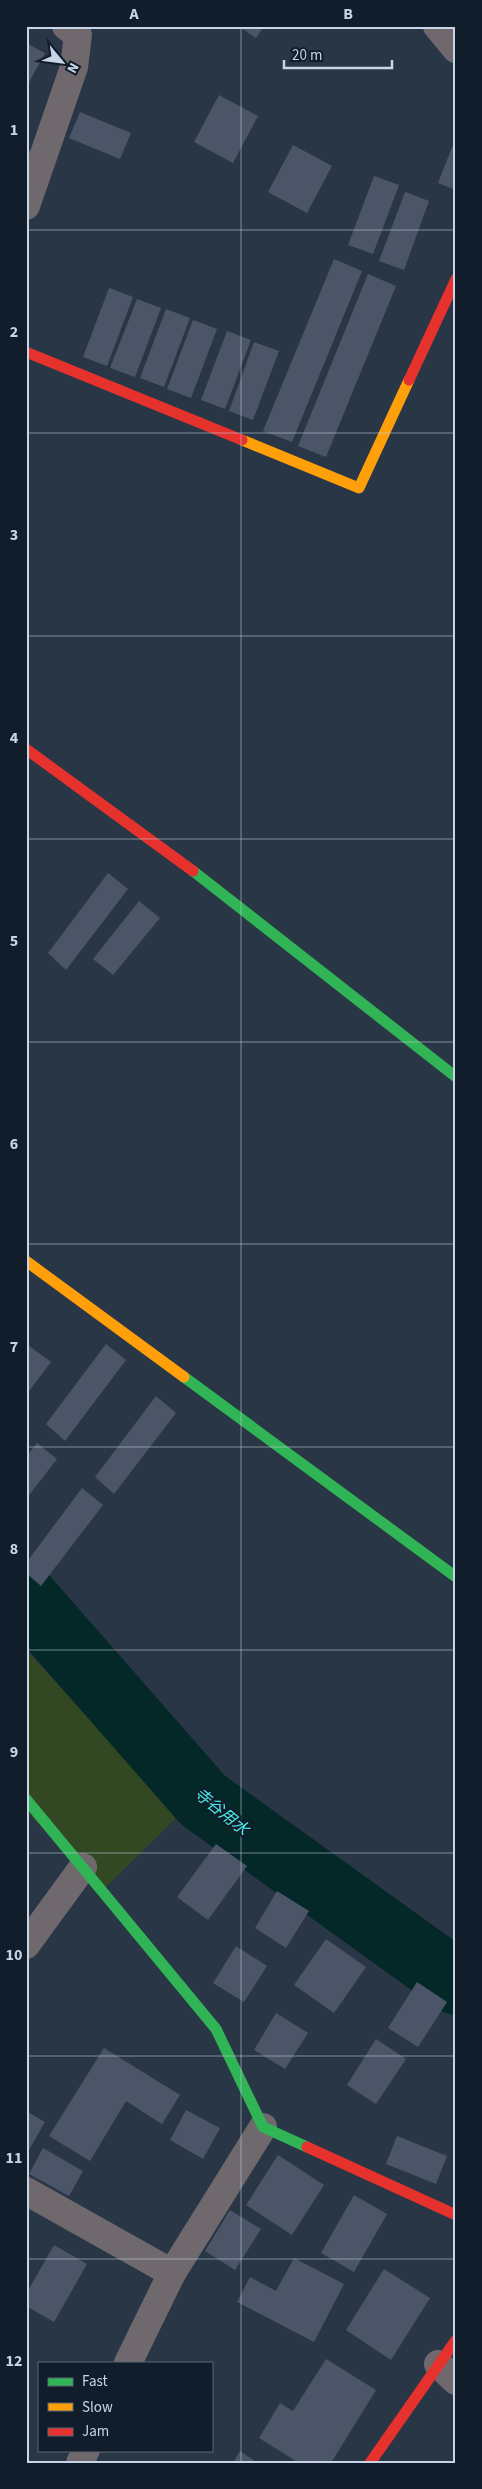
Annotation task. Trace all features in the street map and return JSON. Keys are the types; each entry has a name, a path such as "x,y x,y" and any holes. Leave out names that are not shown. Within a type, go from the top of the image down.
{"street":[{"path":"26,206 74,67 78,35 66,26"},
{"path":"437,26 456,49"},
{"path":"26,352 359,488 453,291"},
{"path":"26,749 162,847 456,1077"},
{"path":"26,1261 456,1578"},
{"path":"26,1799 216,2029 263,2127 456,2215"},
{"path":"26,1945 83,1867"},
{"path":"128,2362 172,2273 263,2127"},
{"path":"26,2191 172,2273"},
{"path":"370,2463 447,2372 456,2340"}],"green space":[{"path":"26,1650 179,1815 102,1891 26,1811"}],"building":[{"path":"238,26 264,26 256,38"},
{"path":"26,43 45,53 26,88"},
{"path":"219,95 258,116 233,163 194,142"},
{"path":"80,112 131,133 120,159 69,138"},
{"path":"456,137 456,190 438,183"},
{"path":"293,145 332,166 307,213 268,192"},
{"path":"26,148 33,152 26,164"},
{"path":"374,176 399,185 373,254 348,245"},
{"path":"405,192 429,201 404,270 379,261"},
{"path":"334,259 362,271 292,442 263,431"},
{"path":"368,274 396,286 326,457 298,446"},
{"path":"109,288 133,297 107,366 83,357"},
{"path":"137,299 161,308 135,377 110,368"},
{"path":"166,309 190,318 164,387 140,378"},
{"path":"193,320 217,329 191,398 167,389"},
{"path":"227,331 251,340 225,409 201,400"},
{"path":"254,342 279,351 253,420 229,411"},
{"path":"108,873 128,889 66,970 48,953"},
{"path":"139,901 160,918 113,975 93,959"},
{"path":"106,1344 126,1360 65,1441 46,1424"},
{"path":"29,1346 51,1362 26,1395 26,1350"},
{"path":"156,1396 176,1413 114,1494 95,1477"},
{"path":"37,1443 57,1459 26,1499 26,1457"},
{"path":"82,1488 103,1505 41,1586 26,1573 26,1563"},
{"path":"216,1844 247,1866 208,1920 177,1897"},
{"path":"277,1891 309,1911 286,1948 255,1928"},
{"path":"326,1939 366,1967 334,2013 294,1985"},
{"path":"236,1946 267,1966 244,2002 213,1983"},
{"path":"417,1982 447,2002 418,2047 388,2028"},
{"path":"276,2013 308,2033 285,2069 254,2050"},
{"path":"376,2039 406,2059 376,2104 347,2085"},
{"path":"104,2048 180,2095 162,2124 126,2101 90,2161 49,2136"},
{"path":"186,2110 220,2128 203,2159 170,2140"},
{"path":"26,2111 45,2122 26,2155"},
{"path":"397,2136 447,2156 436,2184 386,2164"},
{"path":"43,2148 83,2171 69,2196 29,2174"},
{"path":"278,2155 324,2185 292,2235 246,2205"},
{"path":"354,2195 387,2214 354,2272 321,2253"},
{"path":"230,2210 261,2229 235,2270 205,2251"},
{"path":"54,2245 87,2264 54,2322 26,2306 26,2294"},
{"path":"294,2258 344,2284 314,2342 237,2302 250,2277 276,2291"},
{"path":"384,2269 430,2298 391,2360 346,2330"},
{"path":"326,2359 376,2390 331,2463 299,2463 259,2438 280,2403 293,2411"},
{"path":"240,2451 258,2463 233,2463"}],"waterway":[{"name":"寺谷用水","path":"26,1598 203,1800 456,1982"}],"traffic: fast":[{"path":"193,871 456,1077"},
{"path":"184,1377 456,1577"},
{"path":"26,1799 216,2029 263,2127 307,2147"}],"traffic: slow":[{"path":"242,440 359,488 409,380"},
{"path":"26,1261 184,1377"}],"traffic: jam":[{"path":"409,380 456,279"},
{"path":"26,352 242,440"},
{"path":"26,749 193,871"},
{"path":"307,2147 456,2215"},
{"path":"370,2463 456,2340"}]}
